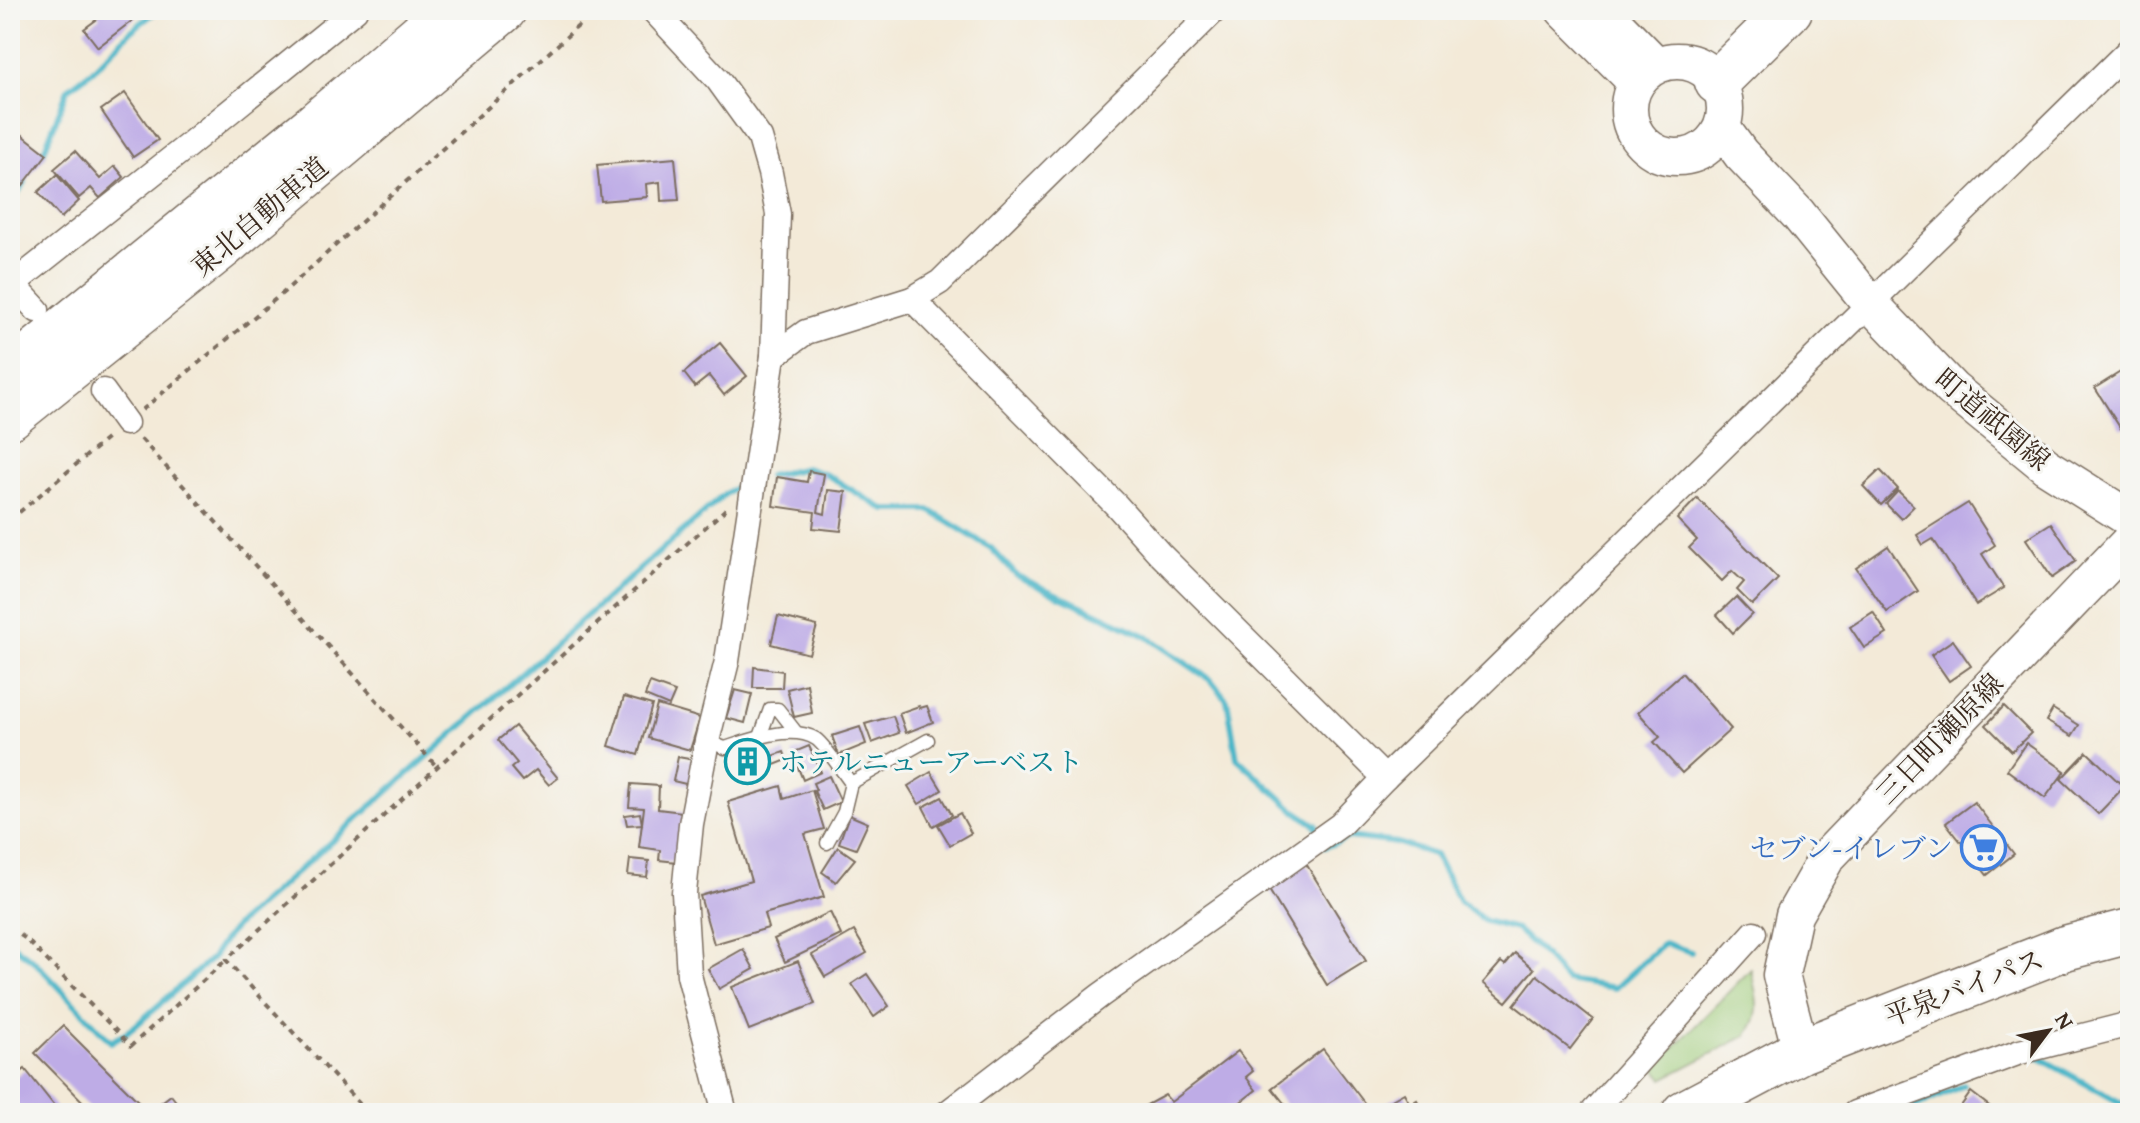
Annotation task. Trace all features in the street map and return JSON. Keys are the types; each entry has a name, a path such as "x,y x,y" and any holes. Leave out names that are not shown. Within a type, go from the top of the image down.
{"highway":[{"name":"東北自動車道","path":"10,372 314,125 448,10"},
{"name":"東北自動車道","path":"10,417 222,247 504,10"},
{"path":"1709,75 1763,10"},
{"path":"1709,75 1790,10"},
{"name":"平泉バイパス","path":"1684,1113 1801,1051 2065,948 2130,931"}],"street":[{"path":"37,310 13,284 355,10"},
{"path":"653,10 718,80 760,138 778,214 773,356 727,661 691,824 684,893 689,975 725,1113"},
{"path":"773,356 806,332 912,299 940,282 1215,10"},
{"path":"1564,10 1646,74"},
{"path":"1602,10 1646,74"},
{"path":"947,1113 1101,995 1340,825 2130,49"},
{"path":"1667,61 1691,63 1709,75 1725,105 1725,117 1713,139 1689,157 1658,155 1635,134 1629,119 1628,104 1646,74 1667,61"},
{"name":"町道祗園線","path":"1713,139 1741,154 1798,214 1870,303 1964,399 2046,466 2130,519"},
{"path":"912,299 1117,506 1159,553 1385,778"},
{"path":"103,391 126,423"},
{"name":"三日町瀬原線","path":"1801,1051 1781,975 1794,915 1827,857 2130,541"},
{"path":"1592,1113 1754,933"},
{"path":"1855,1113 2020,1052 2130,1024"}],"lane":[{"path":"760,737 770,709 778,709 796,732"},
{"path":"707,741 725,748 760,737 796,732 817,740 851,783"},
{"path":"827,843 844,812 851,783 928,740"}],"path":[{"path":"10,520 284,292 596,10"},
{"path":"126,423 437,767"},
{"path":"10,928 26,939 131,1046 754,483"},
{"path":"226,960 368,1113"}],"green space":[{"path":"1751,969 1757,1011 1746,1036 1663,1079 1655,1067"}],"building":[{"path":"95,10 139,10 142,13 98,47 84,29 100,17"},
{"path":"125,93 158,140 133,157 101,110"},
{"path":"10,125 47,154 10,202"},
{"path":"75,151 100,179 115,166 124,177 100,198 91,188 79,198 54,169"},
{"path":"675,158 679,200 661,201 660,182 646,184 647,197 601,201 597,165"},
{"path":"57,175 79,201 61,218 38,192"},
{"path":"720,343 747,376 724,395 709,376 695,387 684,373"},
{"path":"2130,366 2130,423 2121,429 2095,388"},
{"path":"1880,470 1898,489 1881,505 1863,486"},
{"path":"809,471 824,474 818,512 825,514 828,490 846,492 841,531 813,528 815,512 773,506 777,477 807,482"},
{"path":"1898,491 1914,506 1901,519 1886,504"},
{"path":"1697,498 1778,579 1752,605 1737,590 1744,582 1732,571 1722,581 1689,548 1697,540 1677,519"},
{"path":"1968,503 1995,545 1982,554 2004,588 1976,605 1933,539 1923,545 1917,535"},
{"path":"2051,523 2076,561 2052,578 2026,539"},
{"path":"1888,546 1918,591 1887,612 1856,568"},
{"path":"1736,597 1752,614 1733,633 1717,615"},
{"path":"1873,612 1887,634 1864,648 1850,627"},
{"path":"778,616 817,626 809,654 771,644"},
{"path":"1953,640 1971,666 1949,681 1931,655"},
{"path":"754,667 783,671 782,688 753,688"},
{"path":"1682,673 1731,729 1682,773 1654,742 1660,737 1638,712"},
{"path":"650,683 675,692 669,706 645,696"},
{"path":"807,684 812,713 794,717 787,689"},
{"path":"735,690 752,694 745,723 726,718"},
{"path":"624,697 652,705 638,755 609,746"},
{"path":"657,705 700,718 690,750 648,738"},
{"path":"927,706 933,722 906,733 899,713"},
{"path":"2004,706 2031,733 2012,751 1986,725"},
{"path":"2053,709 2079,725 2072,736 2046,721"},
{"path":"893,716 899,733 872,743 865,724"},
{"path":"515,726 558,778 549,785 536,770 522,781 511,768 517,763 498,740"},
{"path":"860,727 866,744 839,755 832,736"},
{"path":"2026,743 2065,771 2045,798 2007,770"},
{"name":"ホテルニューアーベスト","path":"761,745 766,746 770,757 784,752 787,760 735,777 728,758"},
{"path":"809,746 821,772 803,780 792,753"},
{"path":"2087,752 2124,787 2098,814 2061,779"},
{"path":"678,757 695,760 690,785 673,781"},
{"path":"931,772 942,790 919,804 908,786"},
{"path":"829,776 841,802 823,810 813,783"},
{"path":"631,784 659,786 658,809 683,812 677,862 659,860 660,850 639,847 644,808 629,807"},
{"path":"781,786 784,799 812,790 824,829 805,834 824,897 764,914 768,928 714,944 700,896 751,881 728,802"},
{"path":"942,797 952,815 933,826 923,807"},
{"path":"1974,802 2014,854 1987,875 1946,823"},
{"path":"640,813 642,824 627,825 625,815"},
{"path":"960,813 971,833 950,845 938,825"},
{"path":"849,815 868,823 856,849 839,843"},
{"path":"838,847 855,859 836,882 822,872"},
{"path":"630,859 649,861 647,877 628,875"},
{"path":"1305,862 1366,961 1327,985 1266,885"},
{"path":"830,912 841,935 785,962 774,939"},
{"path":"854,931 867,953 825,977 812,955"},
{"path":"743,949 754,969 719,989 708,969"},
{"path":"1515,953 1534,969 1506,1002 1483,983 1501,962 1505,965"},
{"path":"798,961 815,1004 749,1030 732,987"},
{"path":"867,974 889,1006 874,1017 852,984"},
{"path":"1537,975 1593,1019 1570,1049 1514,1005"},
{"path":"63,1026 140,1103 130,1113 94,1113 35,1053"},
{"path":"1323,1049 1369,1109 1364,1113 1292,1113 1272,1088"},
{"path":"1238,1051 1253,1071 1246,1077 1256,1090 1229,1111 1231,1113 1132,1113 1165,1095 1171,1102"},
{"path":"25,1069 60,1113 16,1113 10,1105 10,1081"},
{"path":"1971,1092 1993,1109 1990,1113 1956,1113"},
{"path":"1404,1093 1410,1104 1417,1100 1424,1113 1386,1113 1381,1106"},
{"path":"171,1095 185,1113 147,1113"}],"waterway":[{"path":"42,156 68,89 158,10"},
{"path":"10,205 25,182"},
{"path":"769,476 806,468 827,475 885,510 929,510 991,548 1017,576 1146,636 1212,681 1227,700 1237,758 1294,810 1316,825 1319,833"},
{"path":"10,943 35,962 111,1042 133,1028 212,958 239,923 725,494 748,481"},
{"path":"1325,847 1349,837 1398,843 1435,855 1460,902 1485,921 1516,929 1566,980 1615,988 1664,943 1691,952"},
{"path":"2036,1056 2130,1108"},
{"path":"1902,1113 1964,1085"}],"place":[{"name":"ホテルニューアーベスト","path":"748,761"},
{"name":"セブン-イレブン","path":"1984,847"}]}
